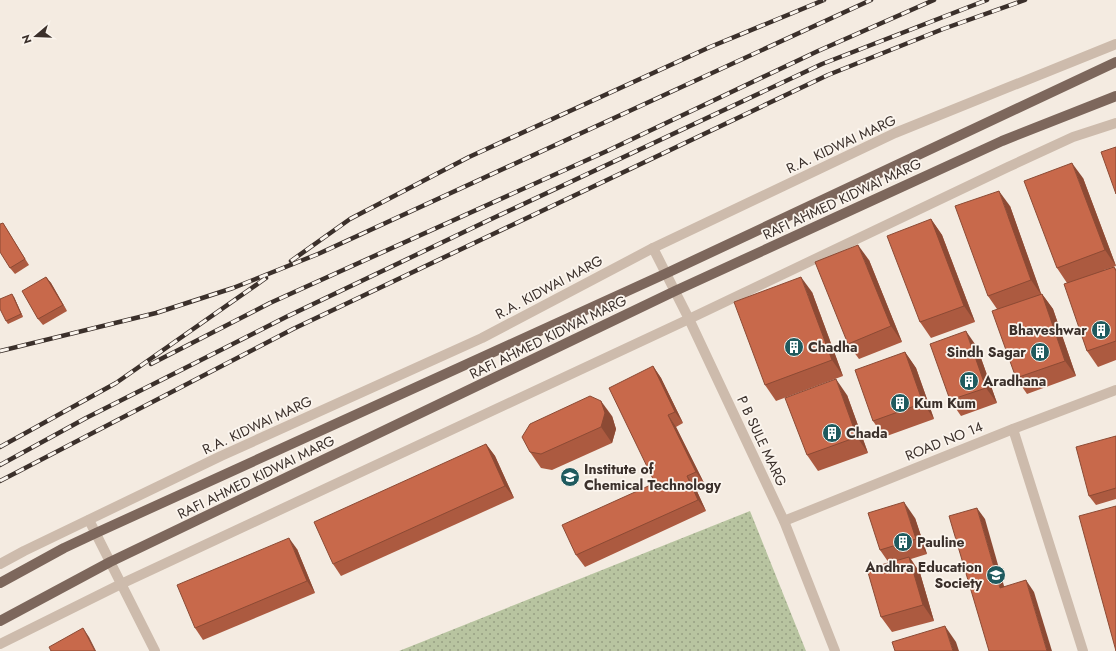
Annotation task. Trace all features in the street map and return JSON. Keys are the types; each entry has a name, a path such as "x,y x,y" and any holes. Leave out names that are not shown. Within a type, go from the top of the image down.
{"main road":[{"path":"0,583 64,548 96,533 667,273 1116,62"},
{"name":"RAFI AHMED KIDWAI MARG","path":"0,620 110,562 675,291 1002,141 1116,96"}],"street":[{"name":"R.A. KIDWAI MARG","path":"0,564 221,456 482,338 653,248 895,133 1116,44"},
{"path":"0,644 121,584 689,319 1008,167 1073,137 1116,123"},
{"name":"P B SULE MARG","path":"653,248 667,273 784,521 835,651"},
{"name":"ROAD NO 14","path":"784,521 1013,429 1116,390"},
{"path":"1013,429 1083,651"},
{"path":"89,520 155,651"}],"green space":[{"path":"750,511 806,651 399,651"}],"building":[{"path":"1116,147 1116,194 1101,152"},
{"path":"1072,163 1105,250 1057,268 1024,181"},
{"path":"999,191 1031,280 988,296 955,206"},
{"path":"931,219 964,306 920,322 887,236"},
{"path":"3,223 25,259 10,268 0,252 0,224"},
{"path":"858,245 891,326 848,344 815,262"},
{"path":"1114,267 1116,271 1116,341 1087,351 1064,284"},
{"path":"46,277 63,305 38,319 22,291"},
{"name":"Chadha","path":"801,277 832,360 765,385 734,302"},
{"path":"12,294 21,314 6,321 0,309 0,299"},
{"name":"Sindh Sagar","path":"1042,294 1065,361 1016,378 992,311"},
{"name":"Aradhana","path":"966,331 986,388 950,400 930,344"},
{"path":"905,352 923,403 873,421 855,370"},
{"path":"653,366 675,412 668,415 696,472 687,476 698,500 576,555 562,525 655,483 609,388"},
{"name":"Chada","path":"836,379 857,437 807,455 785,398"},
{"path":"590,396 601,401 605,413 601,427 541,454 530,452 522,437 530,424"},
{"path":"1116,436 1116,488 1089,496 1076,447"},
{"path":"486,444 505,486 333,564 314,522"},
{"path":"904,502 916,539 880,550 868,513"},
{"path":"1116,506 1116,651 1079,516"},
{"path":"977,508 1000,588 1026,580 1047,651 989,651 949,516"},
{"path":"289,538 307,581 195,628 177,585"},
{"path":"909,557 923,605 881,617 867,569"},
{"path":"945,626 953,651 895,651 892,642"},
{"path":"83,628 95,651 51,651 49,647"}],"railway":[{"path":"291,261 350,219 469,157 710,47 824,0"},
{"path":"0,351 156,313 233,288 318,254 871,0"},
{"path":"151,364 270,303 607,151 818,51 934,0"},
{"path":"0,465 86,418 286,317 487,221 822,64 987,0"},
{"path":"0,481 293,329 828,75 943,29 1025,0"},
{"path":"0,447 116,383 266,278"}],"place":[{"name":"Bhaveshwar","path":"1101,330"},
{"name":"Chadha","path":"794,347"},
{"name":"Sindh Sagar","path":"1040,352"},
{"name":"Aradhana","path":"969,381"},
{"name":"Kum Kum","path":"900,403"},
{"name":"Chada","path":"832,433"},
{"name":"Institute of Chemical Technology","path":"570,477"},
{"name":"Pauline","path":"903,542"},
{"name":"Andhra Education Society","path":"996,575"}]}
